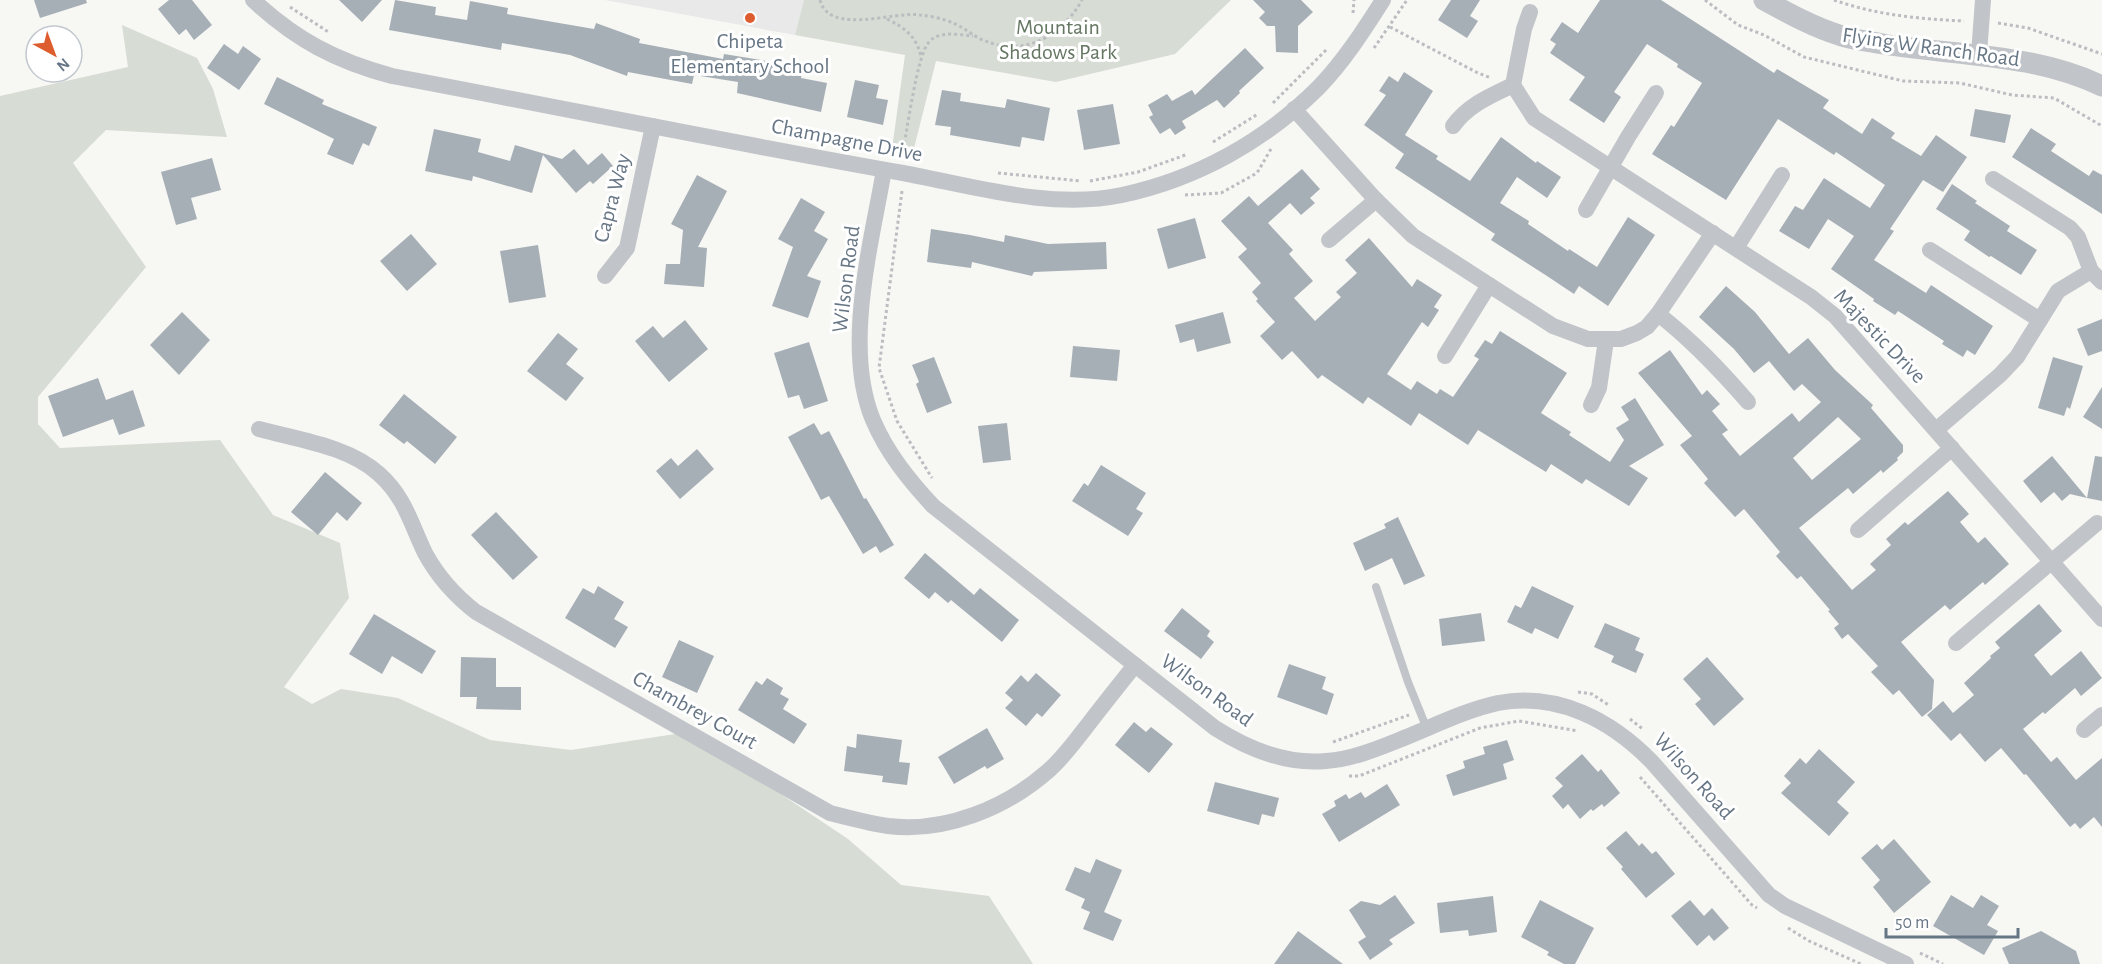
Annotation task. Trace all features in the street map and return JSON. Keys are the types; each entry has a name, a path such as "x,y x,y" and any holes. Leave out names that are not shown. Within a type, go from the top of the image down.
{"street":[{"name":"Champagne Drive","path":"253,0 303,39 329,54 357,66 392,76 884,170 1027,196 1061,199 1119,196 1180,178 1209,166 1269,131 1319,86 1341,60 1383,0"},
{"name":"Flying W Ranch Road","path":"1764,0 1839,36 1911,48 2028,61 2102,86"},
{"path":"1979,54 1983,0"},
{"path":"1453,126 1462,113 1513,85 1530,12"},
{"name":"Majestic Drive","path":"1513,85 1534,118 1811,297 1835,316 2102,619"},
{"path":"1586,210 1656,93"},
{"path":"1294,109 1376,200 1413,236 1553,326 1588,339 1621,339 1647,327 1713,233"},
{"name":"Capra Way","path":"605,276 627,248 653,126"},
{"name":"Wilson Road","path":"884,170 861,306 860,341 861,369 866,394 872,418 885,445 899,467 933,506 1215,728 1239,744 1281,758 1326,761 1371,751 1477,710 1508,702 1543,701 1565,706 1609,725 1639,748 1769,895 1785,906 1910,957"},
{"path":"1736,248 1782,175"},
{"path":"1936,430 2000,375 2017,357 2058,291 2096,276 2078,237 2070,228 1993,179"},
{"path":"1329,240 1376,200"},
{"path":"1930,249 2040,320"},
{"path":"1445,356 1489,285"},
{"path":"1658,314 1679,330 1709,359 1748,402"},
{"path":"1591,405 1599,388 1606,340"},
{"name":"Chambrey Court","path":"259,429 331,448 357,459 379,473 395,490 408,511 425,552 439,576 453,593 476,612 830,813 863,822 890,826 922,826 949,822 977,814 1002,803 1028,787 1060,759 1135,665"},
{"path":"1857,530 1952,448"},
{"path":"1956,643 2097,523"},
{"path":"2084,730 2102,715"}],"lane":[{"path":"1376,587 1408,682 1427,729"}],"path":[{"path":"820,0 824,11 834,17 854,20 918,14 955,24 975,36 1003,46 1024,46 1040,41 1065,24 1082,0"},
{"path":"1372,50 1407,0"},
{"path":"1705,0 1738,25 1764,35 1804,57 1903,81 1960,83 2012,95 2054,98 2102,126"},
{"path":"288,6 332,34"},
{"path":"886,18 902,26 912,35 918,44 921,56"},
{"path":"1389,27 1478,73 1513,85"},
{"path":"900,161 921,56 929,41 939,35 975,36"},
{"path":"1268,108 1331,45"},
{"path":"1211,143 1258,114"},
{"path":"1184,195 1221,193 1257,173 1273,146"},
{"path":"997,173 1086,181 1138,172 1191,153"},
{"path":"902,156 912,158"},
{"path":"881,187 902,191 879,368 897,421 932,478"},
{"path":"1570,690 1592,694 1611,706"},
{"path":"1213,704 1248,726"},
{"path":"1333,742 1420,711"},
{"path":"1629,718 1646,732"},
{"path":"1349,776 1359,776 1480,728 1509,722 1519,721 1584,732"},
{"path":"1636,771 1752,905 1762,911"},
{"path":"1780,923 1809,941 1861,964"},
{"path":"1910,957 1942,964"}],"shaded area":[{"name":"Chipeta Elementary School","path":"605,0 804,0 795,35"}],"green space":[{"name":"Mountain Shadows Park","path":"804,0 1231,0 1175,54 1056,82 936,61 911,160 891,156 905,55 795,35"},
{"path":"122,25 197,58 213,89 227,137 106,130 73,163 146,267 38,397 38,424 60,448 220,440 273,515 340,543 349,598 284,687 312,704 341,689 398,698 490,740 571,750 688,732 848,839 901,885 989,896 1033,964 0,964 0,96 53,84 84,84 84,77 128,67"}],"building":[{"path":"34,0 86,0 87,3 40,18"},
{"path":"169,0 192,0 212,25 194,40 186,29 179,35 158,9"},
{"path":"339,0 382,0 362,22"},
{"path":"395,0 436,7 435,15 467,20 470,1 508,8 507,14 594,29 596,23 640,39 639,43 723,59 724,54 803,67 801,78 827,83 821,112 737,93 738,82 694,75 692,84 628,72 627,76 570,55 502,43 501,50 389,30"},
{"path":"1253,0 1301,0 1313,12 1298,26 1298,53 1276,52 1275,26 1267,26 1259,18 1265,12"},
{"path":"1451,0 1480,0 1470,16 1478,21 1467,38 1438,20"},
{"path":"1600,0 1661,0 1774,73 1777,69 1829,100 1823,108 1862,134 1872,118 1895,133 1891,138 1921,156 1936,135 1967,157 1943,192 1923,180 1890,229 1894,231 1874,260 1926,293 1931,285 1993,326 1975,355 1967,350 1963,357 1942,344 1944,341 1898,311 1895,315 1873,301 1874,299 1831,269 1854,236 1828,219 1809,249 1779,231 1795,206 1803,210 1824,178 1870,208 1885,185 1836,152 1834,155 1778,119 1726,200 1652,154 1671,125 1674,127 1702,83 1647,44 1614,92 1621,97 1604,123 1569,100 1585,77 1550,53 1556,44 1550,40 1562,22 1578,33"},
{"path":"224,44 238,54 243,46 261,59 239,90 207,68"},
{"path":"1245,48 1264,68 1239,91 1240,93 1224,108 1217,100 1182,121 1186,128 1175,135 1170,128 1160,134 1149,117 1153,115 1148,105 1167,94 1172,101 1192,90 1195,95"},
{"path":"1404,72 1433,91 1405,135 1438,156 1436,159 1470,181 1501,137 1536,163 1537,161 1561,177 1547,198 1517,177 1500,203 1529,221 1528,224 1568,251 1569,249 1597,267 1628,217 1655,235 1608,306 1579,286 1574,294 1491,240 1495,234 1395,168 1404,154 1364,125 1386,95 1379,91 1389,76 1398,82"},
{"path":"277,77 324,100 322,104 377,127 369,146 363,143 353,165 327,154 334,139 264,104"},
{"path":"855,80 879,85 876,98 888,100 883,125 847,117"},
{"path":"942,90 961,93 960,101 1005,108 1007,99 1050,108 1044,141 1022,137 1020,147 950,135 951,127 935,125"},
{"path":"1113,104 1120,144 1084,150 1077,110"},
{"path":"1975,109 2011,115 2005,143 1970,136"},
{"path":"2031,128 2056,144 2051,151 2089,176 2093,170 2102,175 2102,214 2012,157"},
{"path":"434,129 481,139 478,152 510,161 515,145 562,159 574,149 588,165 602,153 613,166 593,184 590,181 576,193 543,155 532,193 473,176 472,181 425,171"},
{"path":"212,158 221,190 191,198 197,219 176,225 161,172"},
{"path":"1302,169 1320,189 1310,198 1315,203 1301,215 1290,203 1268,223 1293,250 1289,254 1313,281 1294,298 1315,321 1341,297 1336,292 1357,273 1345,260 1369,238 1412,287 1417,279 1442,295 1434,307 1439,310 1428,327 1422,322 1387,374 1411,390 1417,381 1437,394 1440,389 1453,397 1479,359 1474,356 1485,340 1492,344 1500,331 1567,373 1541,413 1571,432 1569,435 1610,462 1624,440 1616,428 1629,420 1621,407 1635,398 1664,445 1629,466 1648,478 1629,506 1586,479 1582,484 1551,464 1546,472 1478,430 1468,445 1419,413 1411,426 1368,397 1363,404 1322,375 1318,379 1292,351 1282,360 1260,336 1275,322 1256,301 1258,299 1252,292 1261,283 1238,257 1247,249 1221,221 1249,196 1258,206"},
{"path":"697,175 727,191 698,247 707,248 704,287 664,284 666,264 680,264 683,230 671,224"},
{"path":"1952,184 1977,201 1975,203 2010,226 2007,231 2037,250 2021,275 1964,240 1970,231 1936,209"},
{"path":"801,198 825,212 814,231 828,239 807,276 821,281 808,318 772,306 793,247 778,239"},
{"path":"1195,218 1206,258 1168,269 1157,229"},
{"path":"931,229 1004,242 1005,235 1048,244 1106,242 1107,269 1034,272 1032,276 972,262 971,268 927,262"},
{"path":"411,234 437,264 407,291 380,261"},
{"path":"538,245 546,297 509,303 500,251"},
{"path":"1726,286 1755,312 1789,354 1808,338 1835,370 1873,405 1871,408 1903,445 1903,452 1897,458 1898,460 1883,473 1881,470 1853,494 1848,488 1799,528 1852,590 1876,570 1870,564 1891,545 1886,539 1905,522 1908,525 1948,491 1969,514 1960,522 1978,543 1985,537 2009,564 1985,585 1983,582 1950,610 1945,605 1901,642 1934,680 1932,709 1922,717 1899,690 1893,695 1871,672 1878,666 1848,634 1842,639 1834,628 1839,624 1828,611 1830,610 1801,576 1797,579 1776,556 1780,552 1744,509 1735,517 1704,483 1708,479 1680,445 1692,436 1638,373 1670,350 1702,395 1707,390 1720,404 1712,411 1728,430 1722,434 1740,456 1792,413 1799,422 1821,402 1802,384 1794,391 1769,361 1754,373 1734,349 1699,317","holes":["1838,417 1861,439 1812,480 1793,458"]},
{"path":"182,312 210,340 179,375 150,345"},
{"path":"1223,312 1231,343 1197,352 1194,339 1180,343 1175,325"},
{"path":"2102,319 2102,351 2088,356 2077,329"},
{"path":"685,320 708,349 669,382 635,341 653,326 663,338"},
{"path":"558,333 578,349 566,364 584,378 566,401 527,371"},
{"path":"809,342 828,401 804,409 799,395 788,398 774,353"},
{"path":"1073,346 1120,350 1117,381 1070,377"},
{"path":"934,357 952,403 927,413 916,384 919,382 912,365"},
{"path":"2053,357 2083,366 2070,409 2067,407 2064,416 2038,408"},
{"path":"98,378 106,400 133,390 145,426 119,435 113,419 63,437 48,396"},
{"path":"2102,387 2102,429 2083,417"},
{"path":"404,394 457,437 435,464 407,441 404,444 379,425"},
{"path":"814,423 821,435 829,431 864,499 866,498 894,545 880,553 876,546 863,554 829,496 821,500 788,437"},
{"path":"1007,423 1011,460 983,463 978,426"},
{"path":"697,449 714,469 680,499 656,471 671,458 678,466"},
{"path":"2052,456 2087,498 2070,494 2062,501 2054,492 2041,503 2023,481"},
{"path":"2095,456 2102,457 2102,501 2087,498"},
{"path":"1101,465 1146,493 1136,509 1143,513 1128,536 1072,501 1084,483 1088,486"},
{"path":"325,472 362,503 347,521 337,512 318,535 291,512"},
{"path":"496,512 538,557 513,580 471,535"},
{"path":"1398,517 1425,576 1404,585 1392,558 1365,571 1353,543 1386,528 1384,524"},
{"path":"925,553 974,595 980,588 1019,620 1002,642 951,600 948,603 935,592 929,599 904,578"},
{"path":"598,586 624,602 614,619 628,627 615,648 565,618 583,588 594,594"},
{"path":"1532,586 1574,606 1558,639 1535,628 1532,634 1507,622 1515,605 1521,608"},
{"path":"2039,604 2062,631 2034,655 2051,676 2081,651 2102,678 2081,696 2075,688 2045,714 2043,712 2023,729 2051,762 2057,757 2076,780 2102,758 2102,827 2094,817 2080,829 2075,823 2070,827 2001,748 1985,762 1960,733 1951,741 1927,715 1943,701 1953,713 1974,695 1964,683 2000,648 1995,642"},
{"path":"1182,608 1210,631 1207,636 1214,642 1201,659 1164,631"},
{"path":"1481,613 1485,641 1442,646 1439,619"},
{"path":"374,614 436,651 422,674 392,656 382,674 349,654"},
{"path":"1605,623 1640,638 1635,650 1644,654 1636,673 1611,662 1614,656 1594,647"},
{"path":"679,640 714,656 697,693 662,677"},
{"path":"461,657 496,658 496,687 521,687 521,710 476,709 477,697 460,697"},
{"path":"1707,657 1744,699 1714,726 1695,704 1701,699 1683,679"},
{"path":"1289,664 1326,677 1322,689 1334,694 1327,715 1277,697"},
{"path":"1036,673 1061,695 1042,717 1037,713 1026,726 1005,708 1013,700 1005,693 1021,675 1028,682"},
{"path":"767,678 783,688 780,694 789,699 783,709 807,724 794,744 738,710 756,681 762,685"},
{"path":"1134,722 1146,732 1151,727 1173,744 1149,773 1115,745"},
{"path":"987,728 1004,759 987,769 985,766 954,784 938,757"},
{"path":"857,734 902,740 899,762 910,763 907,785 882,782 883,776 844,771 847,746 856,748"},
{"path":"1507,740 1514,760 1503,764 1507,779 1453,796 1446,775 1465,768 1463,761 1485,754 1483,747"},
{"path":"1819,749 1855,782 1837,802 1849,813 1829,836 1781,793 1791,783 1784,776 1800,758 1806,764"},
{"path":"1582,754 1598,772 1601,769 1620,793 1604,807 1602,804 1593,811 1591,809 1580,819 1568,804 1563,809 1552,796 1563,786 1555,778"},
{"path":"1215,782 1279,798 1274,817 1262,814 1259,825 1207,811"},
{"path":"1387,784 1400,805 1339,842 1322,814 1336,806 1334,801 1346,794 1349,799 1361,792 1365,798"},
{"path":"1626,831 1639,846 1642,843 1652,854 1656,851 1675,874 1646,898 1606,848"},
{"path":"1894,839 1931,882 1894,913 1873,887 1880,880 1861,858 1877,844 1882,850"},
{"path":"1096,859 1122,870 1104,912 1122,920 1113,941 1083,929 1090,912 1081,908 1085,899 1065,890 1075,867 1090,873"},
{"path":"1395,895 1415,923 1389,940 1393,944 1370,960 1358,942 1366,937 1349,910 1361,901 1380,905"},
{"path":"1951,895 1973,908 1981,895 1999,906 1987,925 1998,931 1984,955 1933,926"},
{"path":"1493,896 1497,932 1469,936 1468,930 1440,933 1437,903"},
{"path":"1540,900 1594,928 1575,964 1564,964 1547,955 1549,952 1521,937"},
{"path":"1690,900 1704,916 1712,908 1729,928 1714,941 1709,935 1697,946 1671,916"},
{"path":"1298,931 1343,964 1274,964"},
{"path":"2041,931 2076,951 2080,964 2009,964 2002,948"}],"place":[{"name":"Chipeta Elementary School","path":"750,18"}]}
